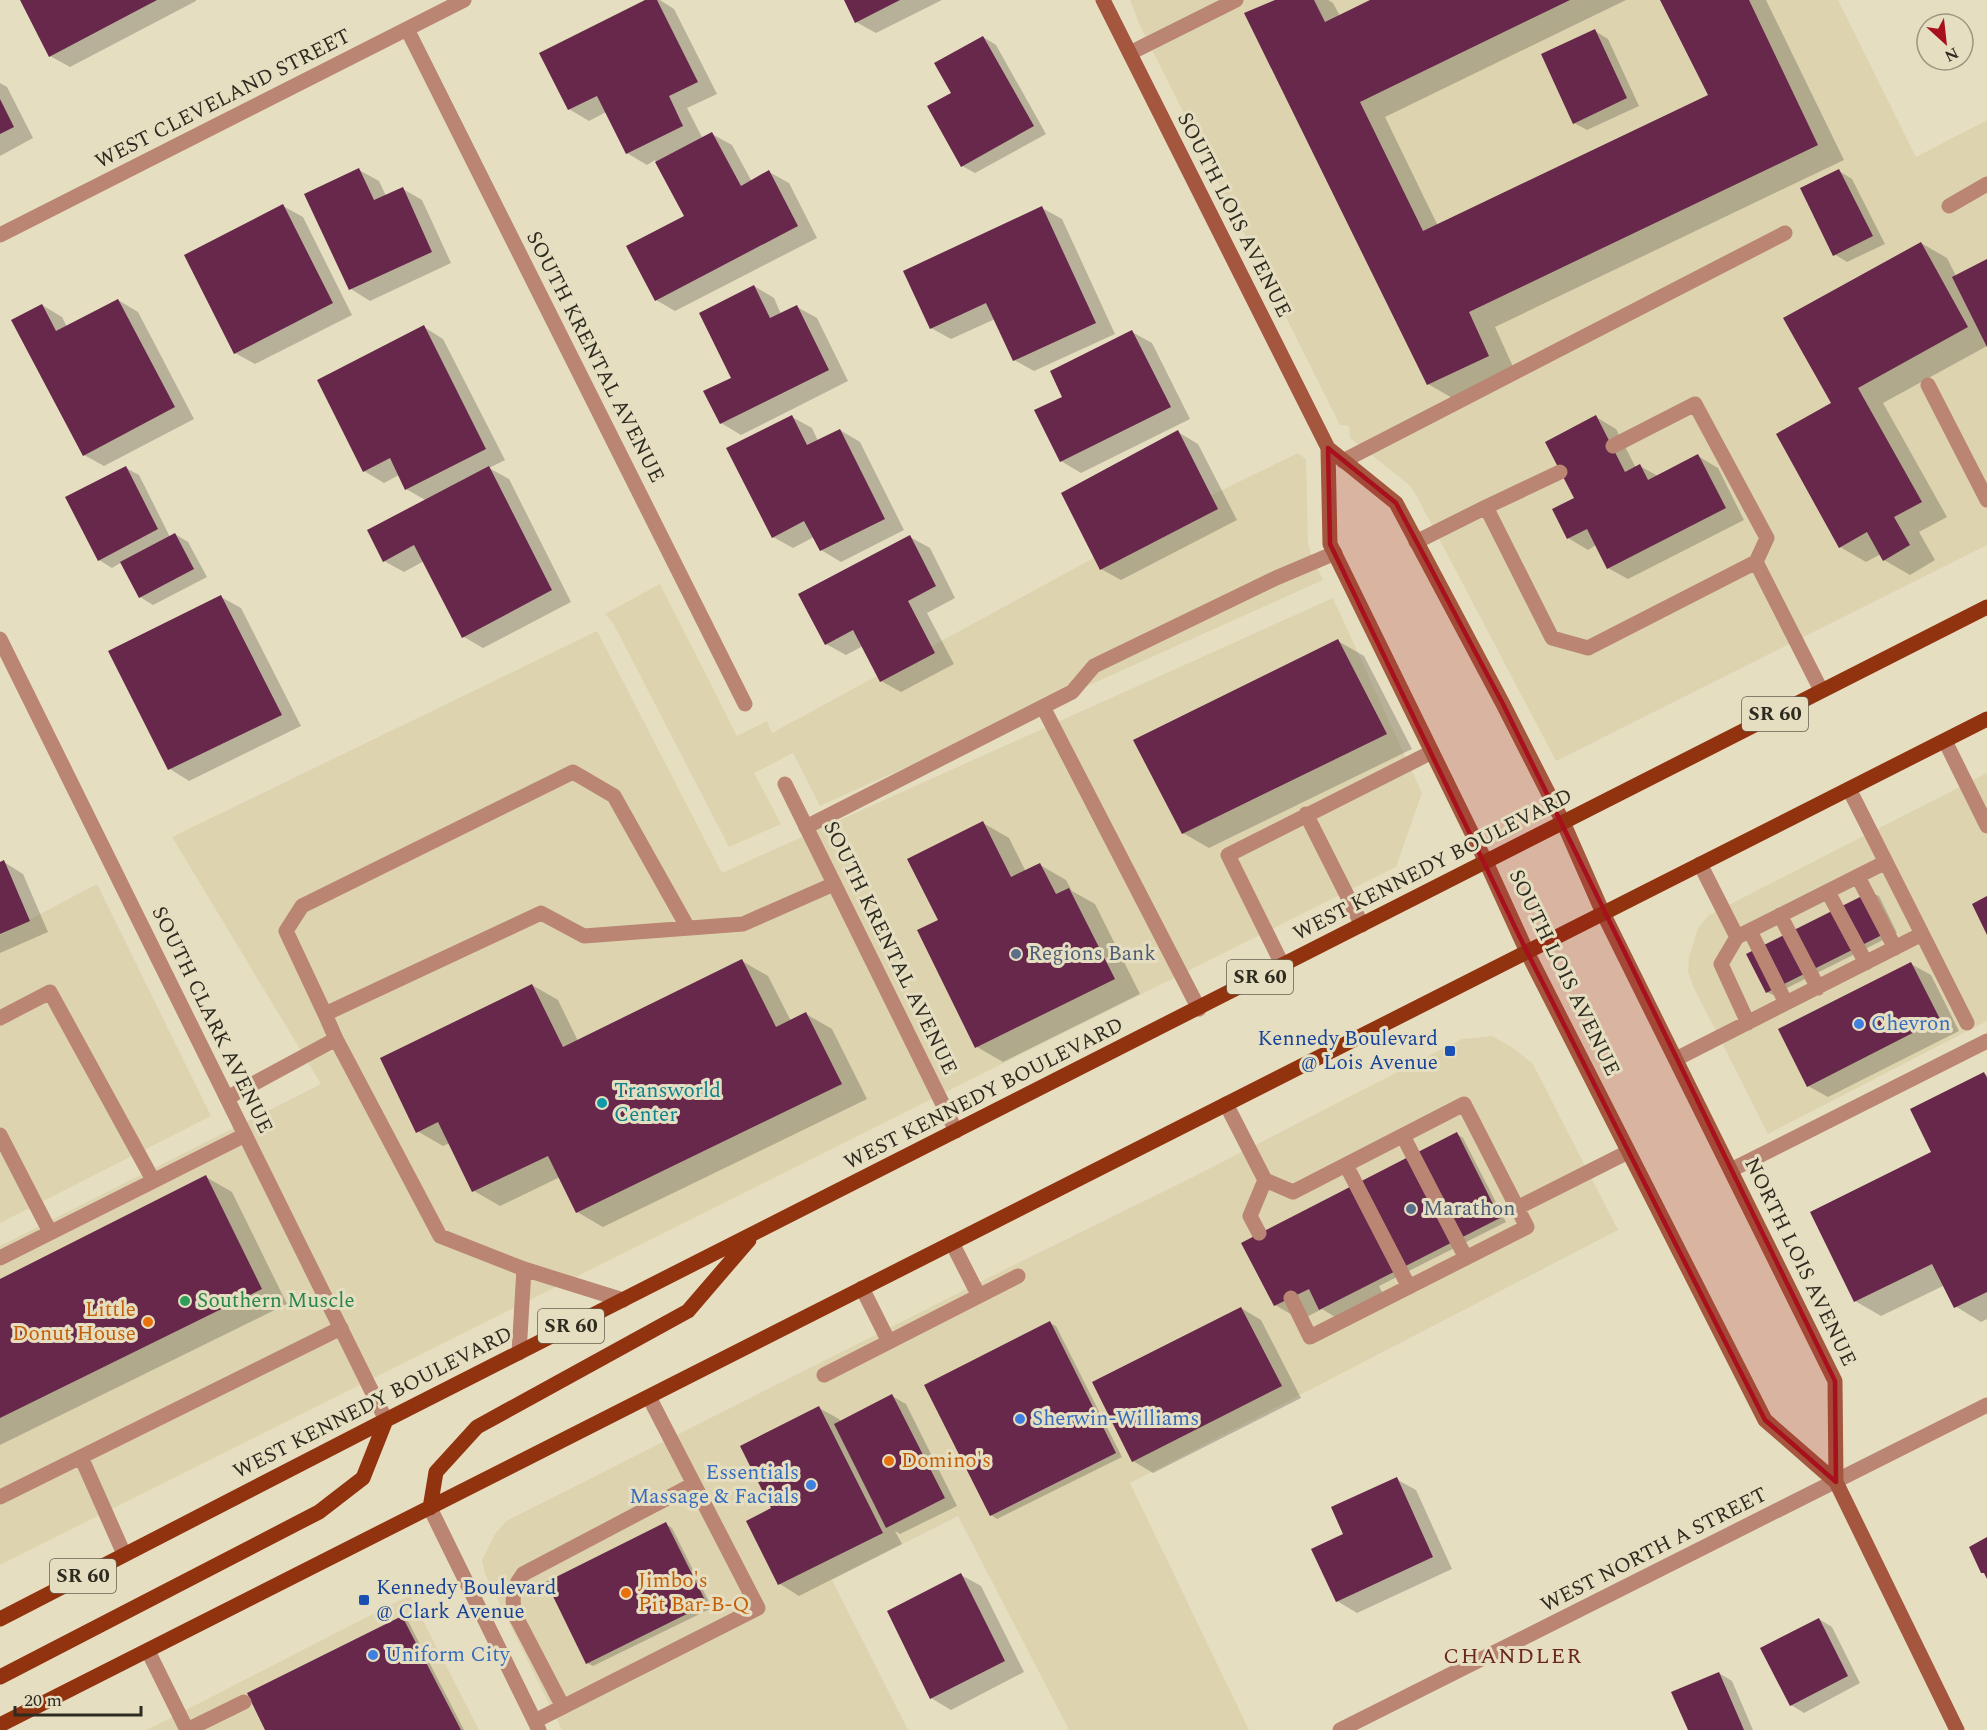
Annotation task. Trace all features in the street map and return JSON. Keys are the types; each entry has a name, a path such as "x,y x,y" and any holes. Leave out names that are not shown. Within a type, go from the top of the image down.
{"main road":[{"name":"WEST KENNEDY BOULEVARD","path":"0,1619 386,1420 1987,607"},
{"path":"0,1725 1987,719"},
{"path":"429,1508 436,1472 477,1426 688,1311 755,1233"},
{"path":"0,1677 319,1512 363,1478 386,1420"}],"street":[{"name":"WEST CLEVELAND STREET","path":"0,236 464,0"},
{"name":"SOUTH LOIS AVENUE","path":"1103,0 1328,448 1396,503 1563,822"},
{"path":"1130,53 1236,0"},
{"name":"SOUTH KRENTAL AVENUE","path":"407,29 745,704"},
{"path":"1949,206 1987,184"},
{"path":"1343,461 1785,233"},
{"path":"1928,385 1987,500"},
{"path":"1486,507 1552,638 1588,648 1756,562 1767,538 1695,404 1612,446"},
{"name":"SOUTH LOIS AVENUE","path":"1328,448 1330,544 1486,862 1527,952 1765,1420 1836,1482"},
{"path":"1416,542 1560,472"},
{"path":"806,826 1072,692 1094,666 1276,578 1335,553"},
{"path":"1756,562 1821,690"},
{"name":"SOUTH CLARK AVENUE","path":"0,639 386,1420"},
{"path":"1043,707 1199,1009"},
{"path":"1945,741 1987,826"},
{"path":"1283,966 1228,855 1432,752"},
{"path":"622,1300 524,1269 440,1236 336,1039 286,931 302,906 573,772 614,796 688,928"},
{"name":"SOUTH KRENTAL AVENUE","path":"785,784 956,1131"},
{"path":"1849,789 1967,1023"},
{"path":"1306,814 1362,926"},
{"name":"NORTH LOIS AVENUE","path":"1563,822 1603,913 1835,1380 1836,1482 1957,1730"},
{"path":"1748,1023 1721,964 1744,934 1886,862"},
{"path":"1700,864 1786,1003"},
{"path":"1858,877 1895,948"},
{"path":"325,1014 542,913 584,936 743,924 834,884"},
{"path":"1828,892 1866,963"},
{"path":"1780,915 1818,988"},
{"path":"1676,1059 1922,934"},
{"path":"0,1018 50,992 153,1180"},
{"path":"227,1098 336,1039"},
{"path":"1731,1170 1987,1041"},
{"path":"1226,1104 1265,1180 1293,1192 1464,1104 1527,1227 1310,1337 1291,1298"},
{"path":"0,1135 50,1232"},
{"path":"0,1258 245,1135"},
{"path":"1403,1136 1466,1258"},
{"path":"1517,1208 1628,1152"},
{"path":"1346,1166 1409,1287"},
{"path":"1259,1233 1250,1216 1265,1180"},
{"path":"952,1243 979,1296"},
{"path":"519,1353 524,1269"},
{"path":"824,1375 1018,1276"},
{"path":"862,1288 889,1342"},
{"path":"0,1497 341,1328"},
{"path":"429,1508 537,1726 563,1707 758,1608 649,1397"},
{"name":"WEST NORTH A STREET","path":"1340,1730 1987,1405"},
{"path":"81,1457 124,1554"},
{"path":"563,1707 514,1613 512,1599 514,1585 523,1574 694,1484"},
{"path":"148,1650 187,1730 244,1702"}],"highlighted area":[{"path":"1328,448 1396,503 1503,704 1835,1381 1836,1482 1765,1420 1527,952 1330,544"}],"shaded area":[{"path":"1130,0 1838,0 1916,157 1987,120 1987,545 1556,761 1415,493 1408,484 1350,438 1349,426 1340,425 1140,26"},
{"path":"1298,453 1306,459 1308,543 1323,580 820,806 793,753 754,773 781,824 729,847 613,623 605,614 660,584 737,736 767,721 772,733 1191,505"},
{"path":"1333,598 1422,793 1396,867 0,1565 0,1246 321,1084 172,837 597,631 722,873"},
{"path":"1987,773 1987,1021 1768,1134 1688,972 1689,957 1698,928 1709,915"},
{"path":"97,884 211,1116 0,1223 0,935"},
{"path":"1492,1036 1512,1047 1533,1064 1618,1230 1130,1483 1249,1730 1069,1730 958,1516 832,1580 908,1730 562,1730 485,1574 482,1560 495,1534 506,1521 1191,1178 1462,1039"},
{"name":"Uniform City","path":"410,1595 479,1730 147,1730"}],"building":[{"path":"20,0 157,0 49,57"},
{"path":"645,0 657,0 698,82 669,96 683,126 626,154 597,96 568,110 539,53"},
{"path":"844,0 900,0 855,23"},
{"path":"1275,0 1314,0 1325,22 1370,0 1570,0 1360,102 1423,231 1708,95 1660,0 1749,0 1818,145 1469,312 1489,356 1427,385 1244,13"},
{"path":"1595,29 1627,98 1573,124 1541,54"},
{"path":"983,36 1034,126 961,167 927,106 951,93 934,63"},
{"path":"0,99 14,127 0,134"},
{"path":"712,132 741,186 769,170 798,226 655,301 626,246 684,216 655,162"},
{"path":"359,168 374,200 403,187 432,252 349,290 304,194"},
{"path":"1839,169 1873,236 1833,256 1800,188"},
{"path":"283,204 333,303 234,354 184,255"},
{"path":"1042,206 1096,323 1013,361 986,303 930,329 903,271"},
{"path":"1921,242 1968,327 1858,388 1922,502 1894,517 1910,545 1883,561 1867,532 1839,548 1776,434 1831,403 1783,318"},
{"path":"1987,259 1987,347 1952,277"},
{"path":"754,285 770,318 797,305 829,370 720,424 703,391 731,378 699,313"},
{"path":"118,299 175,407 83,456 11,320 42,304 56,331"},
{"path":"424,325 486,449 405,490 390,458 363,472 317,380"},
{"path":"1132,330 1171,407 1060,462 1034,410 1062,397 1050,371"},
{"path":"792,415 807,445 840,429 885,519 820,551 804,521 772,538 726,448"},
{"path":"1596,415 1625,472 1640,464 1648,480 1698,454 1726,508 1607,569 1587,529 1567,539 1552,509 1574,498 1545,442"},
{"path":"1178,430 1218,509 1100,570 1061,493"},
{"path":"126,466 158,529 98,561 65,497"},
{"path":"489,466 552,590 462,638 414,545 383,562 367,530"},
{"path":"175,533 194,569 139,598 120,562"},
{"path":"910,535 936,586 908,601 935,653 880,682 853,630 825,645 798,594"},
{"path":"221,595 282,715 168,770 108,651"},
{"path":"1338,639 1387,734 1182,834 1133,740"},
{"name":"Regions Bank","path":"983,821 1011,877 1040,863 1056,894 1069,888 1115,979 975,1048 917,930 938,920 907,859"},
{"path":"4,860 30,921 0,934 0,862"},
{"path":"1872,891 1892,930 1766,993 1746,954"},
{"path":"1987,896 1987,935 1972,904"},
{"name":"Transworld Center","path":"742,959 776,1027 806,1012 842,1084 576,1213 548,1156 472,1192 438,1122 416,1133 380,1058 532,984 563,1047"},
{"name":"Chevron","path":"1911,962 1940,1019 1807,1087 1778,1029"},
{"path":"1984,1072 1987,1078 1987,1292 1954,1308 1932,1264 1854,1302 1810,1212 1931,1152 1910,1109"},
{"name":"Marathon","path":"1457,1132 1500,1218 1319,1310 1309,1289 1274,1306 1241,1243"},
{"path":"206,1175 262,1289 0,1418 0,1279"},
{"path":"1241,1307 1282,1386 1132,1462 1092,1382"},
{"name":"Sherwin-Williams","path":"1050,1321 1116,1453 990,1516 924,1385"},
{"name":"Domino's","path":"892,1394 945,1498 886,1528 834,1424"},
{"path":"819,1406 883,1533 778,1585 746,1521 771,1508 740,1446"},
{"path":"1397,1477 1433,1557 1336,1602 1311,1549 1343,1534 1331,1507"},
{"name":"Jimbo's Pit Bar-B-Q","path":"666,1522 707,1604 586,1664 546,1582"},
{"path":"1987,1537 1987,1579 1984,1573 1981,1573 1969,1547"},
{"path":"961,1573 1005,1661 930,1699 887,1611"},
{"name":"Uniform City","path":"402,1616 461,1730 265,1730 247,1693"},
{"path":"1819,1618 1848,1676 1790,1706 1760,1648"},
{"path":"1719,1672 1744,1730 1688,1730 1671,1692"}],"place":[{"name":"Regions Bank","path":"1016,954"},
{"name":"Chevron","path":"1859,1024"},
{"name":"Kennedy Boulevard @ Lois Avenue","path":"1450,1051"},
{"name":"Transworld Center","path":"602,1103"},
{"name":"Marathon","path":"1411,1209"},
{"name":"Southern Muscle","path":"185,1301"},
{"name":"Little Donut House","path":"148,1322"},
{"name":"Sherwin-Williams","path":"1020,1419"},
{"name":"Domino's","path":"889,1461"},
{"name":"Essentials Massage & Facials","path":"811,1485"},
{"name":"Jimbo's Pit Bar-B-Q","path":"626,1593"},
{"name":"Kennedy Boulevard @ Clark Avenue","path":"364,1600"},
{"name":"Uniform City","path":"373,1655"}],"district":[{"name":"CHANDLER","path":"1513,1656"}]}
